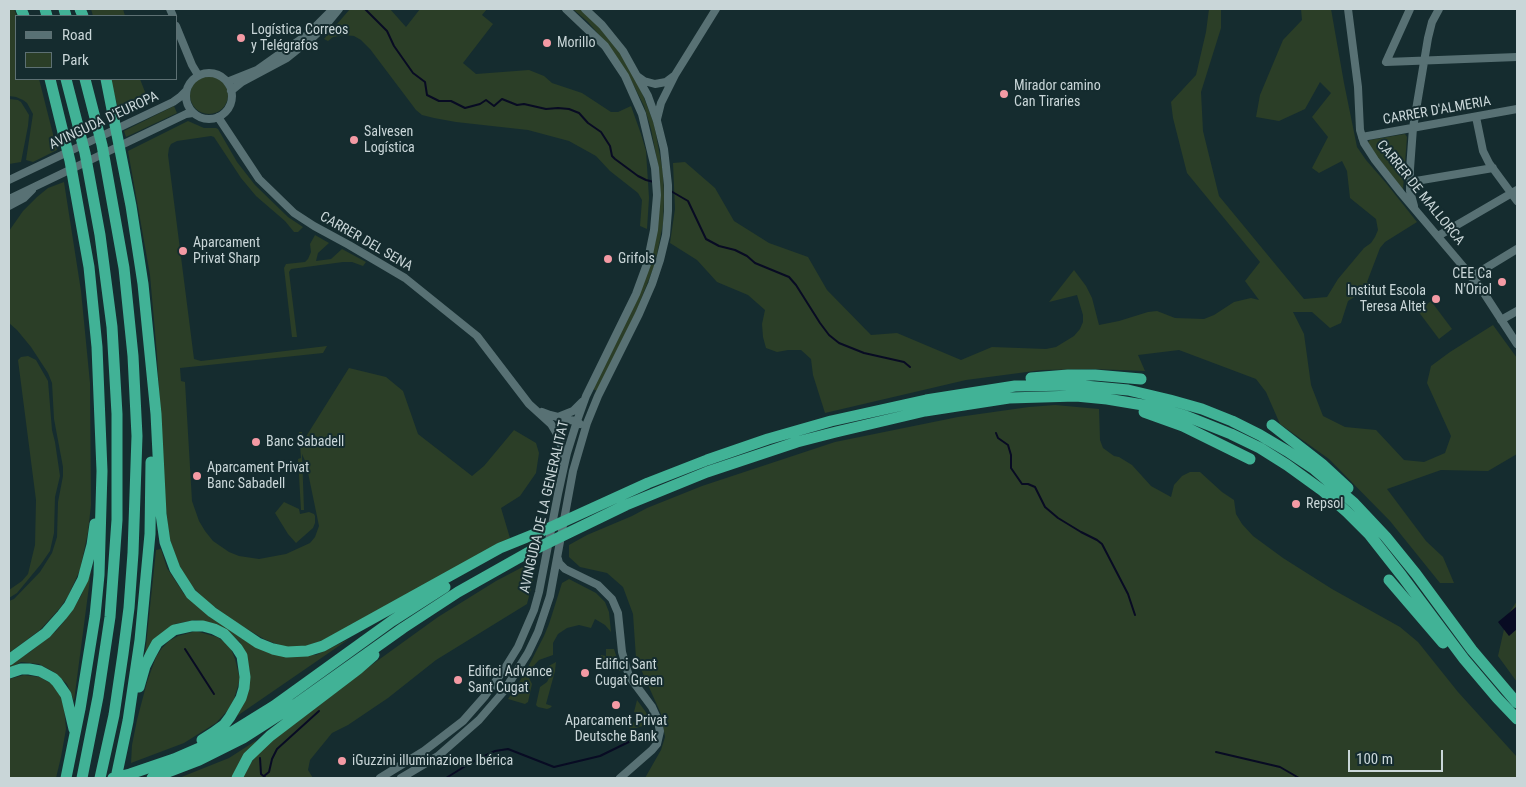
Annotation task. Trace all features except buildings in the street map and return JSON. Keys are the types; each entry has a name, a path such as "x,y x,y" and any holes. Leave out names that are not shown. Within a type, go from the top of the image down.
{"highway":[{"path":"48,80 57,107 76,190 90,275 98,347 103,492 99,575 91,642 76,734 66,778"},
{"path":"66,80 85,153 100,235 112,327 118,414 117,520 110,607 98,697 82,776"},
{"path":"85,80 102,145 124,268 133,356 137,436 135,514 129,608 114,715 101,775"},
{"path":"101,80 114,122"},
{"path":"106,80 135,231 144,293 156,414 162,531 169,555 179,577 191,594 212,612 258,643 287,652 300,652 318,648 500,548 547,529 648,483 768,439 880,409 984,390 1035,385 1091,386 1150,395 1202,409 1245,428 1300,459 1339,490 1386,537 1472,650 1517,703"},
{"path":"114,778 128,721 140,640 149,543 151,472 149,355"},
{"path":"984,390 1005,382 1054,376 1095,375 1141,379"},
{"path":"1062,397 1122,407 1168,420 1197,432 1250,459"},
{"path":"152,778 182,768 206,757 256,730 403,628 487,575 573,530 650,494 737,461 836,432 925,412 1009,398 1091,397 1124,401 1186,416 1216,427 1274,456 1336,502 1369,534 1470,666 1517,720"},
{"path":"1272,426 1313,456 1346,486 1375,516 1386,537"},
{"path":"9,660 36,642 55,624 69,606 83,579 95,526 101,440"},
{"path":"114,778 190,753 246,724 418,603 547,529"},
{"path":"1390,580 1481,688 1517,720"},
{"path":"128,721 145,666 157,643 174,630 192,626 214,629 224,634 237,648 244,666 244,688 236,708 224,725 213,734 188,748 130,774"},
{"path":"237,778 248,757 270,736 358,669 403,628"},
{"path":"9,673 22,669 35,670 47,674 58,682 66,695 76,734"}],"street":[{"path":"227,82 257,70 281,54 307,35 333,9"},
{"path":"231,91 242,82 288,58 312,38 340,9"},
{"name":"AVINGUDA DE LA GENERALITAT","path":"380,778 424,751 463,721 485,696 518,647 536,601 546,561 573,420 636,294 647,264 654,230 657,195 655,168 642,114 625,76 605,46 566,9"},
{"name":"AVINGUDA DE LA GENERALITAT","path":"401,778 438,756 464,735 504,691 528,653 538,632 554,578 579,448 595,405 652,284 666,235 668,201 666,174 664,150 657,121 648,96 623,51 585,9"},
{"path":"657,121 661,103 675,75 716,9"},
{"name":"CARRER DE MALLORCA","path":"1348,9 1358,86 1358,107 1364,143 1375,160 1471,277 1517,344"},
{"path":"1410,9 1386,62 1517,58"},
{"path":"1414,208 1410,182 1413,128 1423,60 1432,22 1439,9"},
{"path":"178,31 198,75"},
{"path":"205,73 217,74 227,82 232,100 224,113 218,117 206,119 193,113 187,104 186,91 191,80 205,73"},
{"path":"637,76 650,83 660,84 675,75"},
{"name":"AVINGUDA D'EUROPA","path":"9,180 173,102 186,91"},
{"name":"CARRER D'ALMERIA","path":"1362,137 1517,109"},
{"path":"9,199 186,114 193,113"},
{"name":"CARRER DEL SENA","path":"218,117 259,179 294,213 396,272 477,336 529,404 551,424 560,439"},
{"path":"1476,117 1483,151 1493,168 1514,192 1517,201"},
{"name":"AVINGUDA D'EUROPA","path":"9,174 34,168"},
{"path":"1410,182 1493,168"},
{"path":"9,206 24,198 40,184"},
{"path":"1438,236 1514,192"},
{"path":"1471,277 1517,249"},
{"path":"1501,320 1517,311"},
{"path":"558,416 573,412 586,396"},
{"name":"CARRER DEL SENA","path":"529,404 545,413 573,420"},
{"path":"559,492 563,460 559,431 563,422 573,420 582,426 570,466 572,481"},
{"path":"558,557 559,563 565,569 598,584 612,599 618,613 622,652 629,676 658,718 660,731 657,744 620,778"},
{"path":"554,578 562,569 565,569"}],"green space":[{"path":"9,9 14,9 17,15 15,15 15,80 39,80 57,150 33,162 26,160 33,114 27,103 23,100 9,96"},
{"path":"91,9 123,9 125,15 93,15"},
{"path":"350,9 390,9 406,27 420,9 487,9 482,15 493,24 463,63 476,74 529,70 544,76 552,83 582,93 611,112 618,112 631,106 646,151 649,198 647,229 640,226 642,200 638,193 610,171 596,156 569,141 528,130 456,122 422,115 361,40 354,36 345,35 333,37 328,41 324,39"},
{"path":"573,9 580,9 591,18 616,47 627,64 641,90 654,124 663,172 663,224 655,264 632,322 597,391 593,389 648,270 655,243 660,196 659,170 651,129 644,106 631,80 606,43 588,22"},
{"path":"1209,9 1221,9 1221,28 1201,92 1203,131 1219,196 1304,299 1327,297 1338,279 1364,248 1371,243 1378,230 1376,219 1350,198 1347,171 1342,161 1319,173 1312,168 1328,137 1312,117 1331,93 1320,82 1305,109 1279,121 1256,117 1260,95 1283,40 1302,20 1301,9 1331,9 1357,147 1417,222 1385,242 1380,248 1367,282 1372,286 1348,301 1341,323 1330,328 1312,312 1293,312 1304,334 1311,385 1323,416 1345,427 1376,430 1404,460 1424,462 1445,453 1451,436 1427,383 1431,366 1493,325 1517,358 1517,454 1488,471 1441,470 1387,489 1426,541 1443,557 1454,583 1440,583 1390,521 1329,459 1280,424 1266,392 1256,379 1179,350 1138,355 1145,371 1042,370 966,380 825,413 813,375 811,359 801,350 777,352 766,348 762,324 765,310 748,295 717,282 697,260 670,243 675,209 673,163 685,162 715,188 734,221 769,243 808,257 827,290 871,335 897,333 961,360 992,347 1046,349 1056,347 1074,336 1083,322 1083,315 1077,295 1049,302 1074,270 1092,298 1099,325 1157,311 1175,318 1204,319 1234,302 1251,298 1259,300 1245,281 1260,262 1187,173 1173,118 1171,102 1196,75 1206,32"},
{"path":"209,76 222,82 228,95 222,108 209,114 196,108 190,95 196,82"},
{"path":"110,80 140,80 150,105 121,118"},
{"path":"9,99 21,102 29,115 21,162 9,164"},
{"path":"174,106 177,113 126,137 124,131"},
{"path":"188,121 204,128 218,129 237,162 255,185 288,217 303,227 298,232 294,232 285,221 256,196 241,178 214,137 177,141 171,144 168,155 194,359 201,361 327,346 323,353 180,368 181,381 185,382 192,501 199,521 213,541 229,552 239,556 259,559 286,554 310,543 315,537 319,526 306,463 302,454 304,510 301,510 298,459 301,458 299,432 302,432 302,443 349,368 386,377 403,391 418,434 472,476 484,466 514,430 536,443 539,453 536,473 520,496 501,508 510,538 324,640 303,647 284,647 264,639 206,601 182,573 170,540 165,503 157,355 150,275 128,151"},
{"path":"1405,134 1407,137 1403,190 1368,142 1370,140"},
{"path":"64,182 81,291 90,383 91,505 88,532 80,570 68,596 40,630 9,653 9,601 14,599 40,572 52,553 57,537 58,502 63,467 54,419 52,383 48,373 31,347 9,323 9,231 23,211 37,197 48,188"},
{"path":"315,235 329,243 318,253 316,261 331,259 342,249 366,262 363,266 352,262 343,262 291,269 289,272 297,337 292,337 284,268 286,264 305,262 308,259 311,252 310,244"},
{"path":"1431,301 1452,329 1439,339 1418,311"},
{"path":"28,356 36,360 48,381 52,430 60,476 55,497 54,533 50,551 17,593 9,598 9,590 28,574 35,545 36,500 18,360 21,357"},
{"path":"1055,405 1099,409 1100,440 1103,448 1132,465 1151,486 1171,497 1174,485 1182,476 1190,472 1200,472 1234,500 1236,514 1253,536 1283,558 1332,589 1400,627 1418,642 1458,692 1517,757 1517,778 645,778 661,750 665,737 661,714 636,658 633,614 623,587 607,573 580,567 569,557 569,545 647,508 702,486 835,442 958,417"},
{"path":"284,502 299,509 300,514 309,512 315,516 313,528 296,543 275,513"},
{"path":"161,549 167,568 184,594 275,654 316,655 349,639 237,716 248,693 250,672 240,642 226,631 211,623 195,620 175,624 160,635 145,655 156,550"},
{"path":"536,560 527,604 436,660 388,698 348,725 332,733 310,760 308,770 313,778 241,778 262,748 323,700 438,617 496,581"},
{"path":"91,571 74,701 67,684 54,672 39,664 21,662 9,669 9,664 30,652 56,631 81,596"},
{"path":"569,579 596,593 605,602 609,612 611,632 605,625 595,619 591,628 579,625 567,628 558,634 553,643 553,655 539,660 529,671 528,676 532,684 528,702 525,704 508,699 525,673 544,636 562,583"},
{"path":"1517,601 1517,682 1498,656 1507,616"},
{"path":"196,631 217,637 231,649 240,679 234,699 228,710 216,723 184,743 131,763 137,720 156,657 169,641 178,636"},
{"path":"606,649 614,649 621,671 619,671 614,663 600,659 601,655 606,656"},
{"path":"556,662 546,704 552,706 547,709 538,707 536,705 540,687 547,682 550,674 547,667"},
{"path":"24,675 40,677 52,684 61,697 66,729 56,778 9,778 9,679"},
{"path":"637,700 648,715 650,724 629,730 631,723 639,719 634,712"},
{"path":"257,740 234,778 179,778 229,758"}],"water":[{"path":"1516,607 1517,629 1509,636 1498,622"}],"waterway":[{"path":"365,9 387,31 394,46 413,73 425,82 427,95 439,101 451,101 465,108 480,104 486,100 494,106 502,99 517,105 524,104 546,109 569,109 579,113 588,123 601,132 610,146 612,156 615,159 638,176 654,182"},
{"path":"669,190 688,201 706,239 719,246 735,250 747,256 755,263 789,277 829,335 839,343 864,353 904,362 910,367"},
{"path":"996,433 998,438 1008,445 1011,455 1011,468 1022,484 1035,487 1045,507 1058,518 1102,544 1128,594 1135,615"},
{"path":"185,649 214,694"},
{"path":"264,776 269,772 277,749 319,711"},
{"path":"446,778 495,751 508,749 554,767 600,756 645,734"},
{"path":"1216,752 1280,767 1299,778"},
{"path":"260,758 261,774 266,778"}],"place":[{"name":"Logística Correos y Telégrafos","path":"241,38"},
{"name":"Morillo","path":"547,43"},
{"name":"Mirador camino Can Tiraries","path":"1004,94"},
{"name":"Salvesen Logística","path":"354,140"},
{"name":"Aparcament Privat Sharp","path":"183,251"},
{"name":"Grifols","path":"608,259"},
{"name":"CEE Ca N'Oriol","path":"1502,282"},
{"name":"Institut Escola Teresa Altet","path":"1436,299"},
{"name":"Banc Sabadell","path":"256,442"},
{"name":"Aparcament Privat Banc Sabadell","path":"197,476"},
{"name":"Repsol","path":"1296,504"},
{"name":"Edifici Sant Cugat Green","path":"585,673"},
{"name":"Edifici Advance Sant Cugat","path":"458,680"},
{"name":"Aparcament Privat Deutsche Bank","path":"616,705"},
{"name":"iGuzzini illuminazione Ibérica","path":"342,761"}]}
